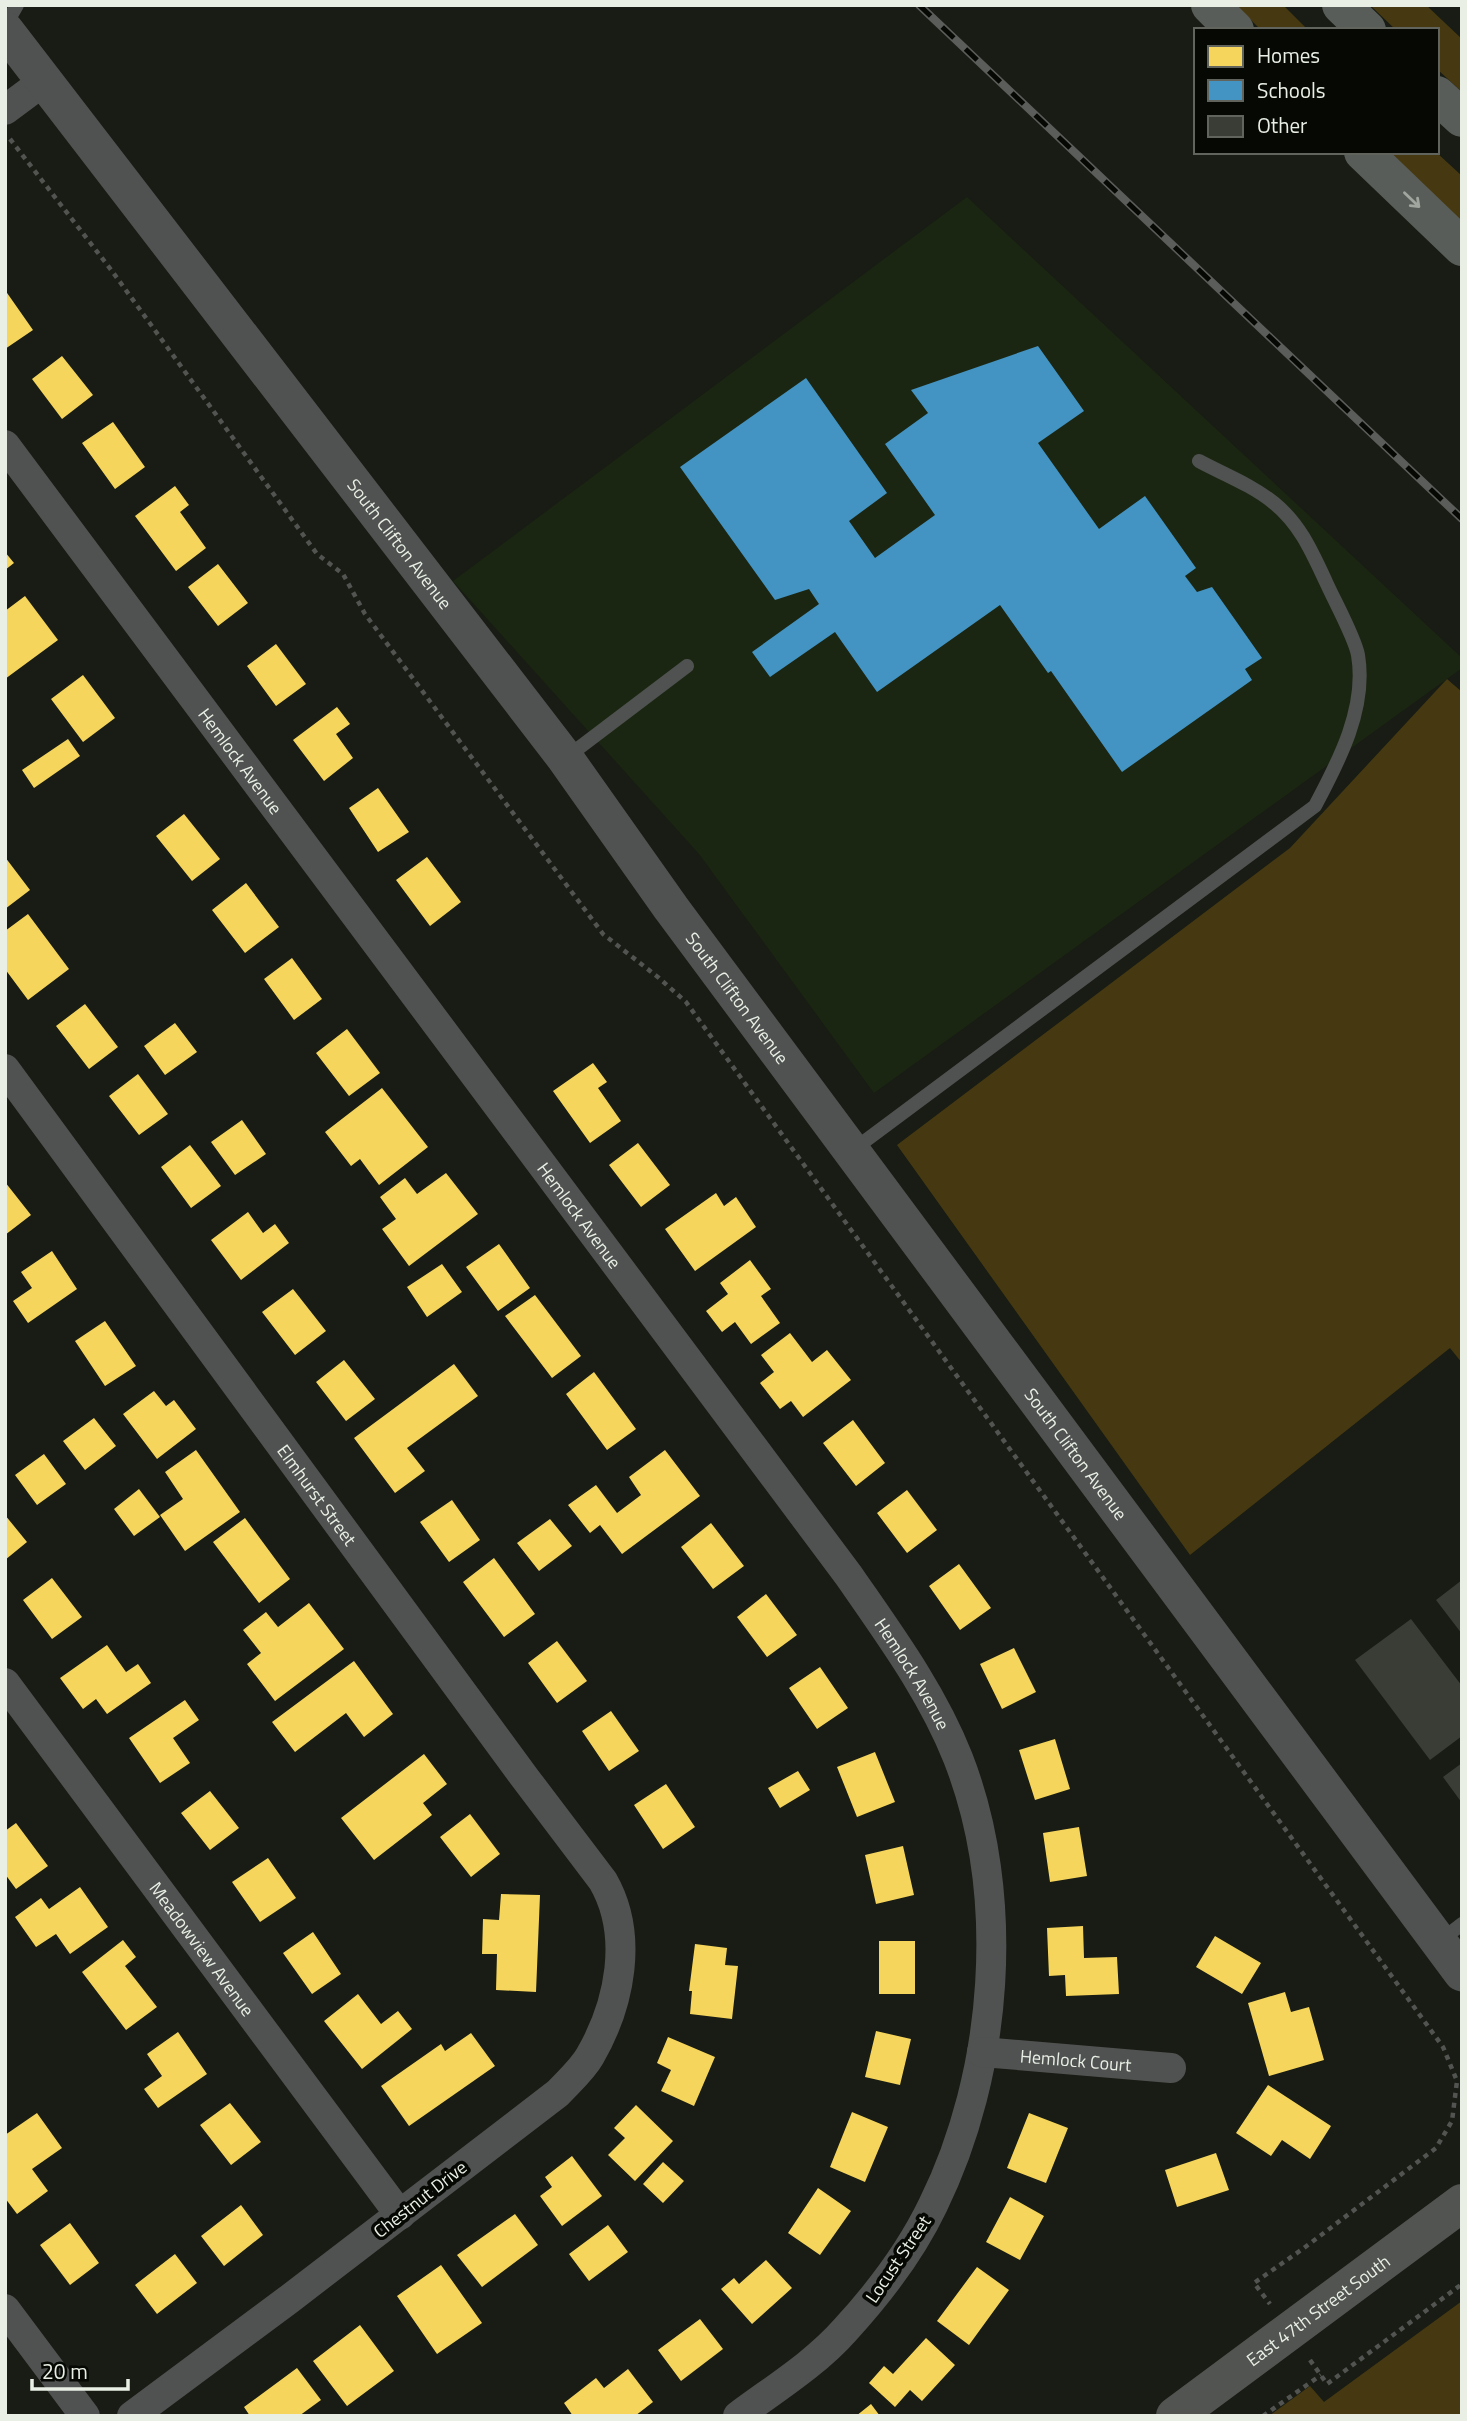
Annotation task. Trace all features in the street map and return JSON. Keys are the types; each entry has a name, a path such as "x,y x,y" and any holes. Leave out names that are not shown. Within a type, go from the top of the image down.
{"main road":[{"path":"1210,5 1233,28"},
{"path":"1341,5 1365,28"},
{"path":"1439,97 1462,118"},
{"path":"1365,154 1462,247"},
{"name":"East 47th Street South","path":"1175,2416 1462,2203"}],"street":[{"name":"South Clifton Avenue","path":"5,28 565,758 671,908 852,1151 1450,1933 1462,1973"},
{"path":"5,110 44,81"},
{"name":"Hemlock Avenue","path":"5,445 831,1551 904,1655 940,1719 958,1758 980,1841 987,1882 991,1957 982,2052"},
{"name":"Elmhurst Street","path":"5,1069 524,1778 603,1881 612,1896 619,1924"},
{"name":"Meadowview Avenue","path":"5,1684 400,2215"},
{"name":"Chestnut Drive","path":"132,2416 558,2093 589,2059 608,2019 618,1977 621,1946 619,1924"},
{"name":"Hemlock Court","path":"982,2052 1171,2068"},
{"name":"Locust Street","path":"738,2416 820,2354 843,2332 869,2303 908,2250 933,2206 948,2171 974,2091 982,2052"},
{"path":"5,2309 85,2416"}],"lane":[{"path":"5,28 17,5"},
{"path":"852,1151 1315,806 1337,765 1358,702 1358,653 1317,561 1297,526 1271,500 1199,461"},
{"path":"565,758 687,666"}],"path":[{"path":"5,132 112,271 317,554 343,574 365,614 603,934 686,1002 1443,2047 1457,2081 1452,2121 1436,2148 1254,2283 1327,2385 1462,2284"},
{"path":"1263,2416 1321,2375"}],"shaded area":[{"path":"1236,5 1283,5 1306,28 1259,28"},
{"path":"1370,5 1426,5 1462,39 1462,92 1439,71 1439,28 1394,28"},
{"path":"1388,154 1438,154 1462,176 1462,226"},
{"path":"967,197 1462,658 1462,668 874,1093 699,854 453,581"},
{"path":"1447,679 1462,692 1462,1363 1450,1348 1190,1555 897,1145 1290,848"},
{"path":"1462,2301 1462,2416 1269,2416 1310,2386 1324,2402"}],"building: Homes":[{"path":"5,290 33,330 5,349"},
{"path":"62,356 93,395 62,419 32,379"},
{"path":"113,422 145,467 115,489 82,443"},
{"path":"175,486 189,505 180,512 206,548 176,571 135,516"},
{"path":"5,552 14,563 5,570"},
{"path":"218,564 248,603 218,626 188,587"},
{"path":"25,596 58,640 5,679 5,611"},
{"path":"276,644 306,684 276,706 247,666"},
{"path":"83,675 115,718 83,742 51,699"},
{"path":"337,707 350,724 336,734 353,758 324,781 293,740"},
{"path":"68,739 80,756 34,788 22,770"},
{"path":"378,788 409,832 378,852 349,808"},
{"path":"184,814 220,859 192,881 156,836"},
{"path":"5,857 30,890 5,909"},
{"path":"427,857 461,902 430,926 396,880"},
{"path":"246,883 279,927 245,953 212,910"},
{"path":"28,914 69,969 28,1000 5,969 5,931"},
{"path":"292,958 322,999 294,1020 264,979"},
{"path":"85,1004 118,1047 89,1069 56,1026"},
{"path":"175,1023 197,1052 165,1075 144,1046"},
{"path":"347,1029 380,1073 349,1096 316,1053"},
{"path":"593,1063 607,1082 598,1088 621,1121 590,1143 553,1091"},
{"path":"138,1074 168,1114 139,1135 109,1096"},
{"path":"382,1088 428,1147 379,1185 360,1159 351,1166 325,1132"},
{"path":"242,1120 266,1154 235,1175 211,1142"},
{"path":"638,1143 670,1185 641,1207 609,1165"},
{"path":"190,1145 221,1186 191,1208 161,1167"},
{"path":"446,1173 478,1214 409,1266 382,1229 396,1219 380,1197 405,1178 417,1194"},
{"path":"5,1182 31,1215 5,1235"},
{"path":"716,1193 724,1206 736,1197 756,1227 695,1271 665,1229"},
{"path":"248,1212 263,1233 275,1224 289,1243 241,1280 211,1240"},
{"path":"499,1244 530,1288 498,1311 466,1267"},
{"path":"52,1251 77,1289 28,1323 13,1301 32,1288 21,1272"},
{"path":"750,1260 771,1289 761,1296 780,1323 751,1344 735,1322 722,1332 706,1311 728,1294 720,1283"},
{"path":"442,1264 462,1292 427,1317 407,1287"},
{"path":"293,1289 326,1331 295,1355 262,1312"},
{"path":"535,1295 581,1356 552,1378 505,1316"},
{"path":"105,1321 136,1366 105,1386 75,1341"},
{"path":"790,1333 812,1362 827,1350 851,1380 803,1417 791,1401 780,1409 760,1383 774,1372 761,1355"},
{"path":"344,1360 375,1399 346,1421 316,1382"},
{"path":"454,1364 478,1396 407,1448 425,1471 395,1493 354,1438"},
{"path":"594,1372 636,1429 607,1450 566,1394"},
{"path":"154,1391 166,1406 174,1400 196,1429 157,1459 123,1414"},
{"path":"94,1418 116,1446 85,1470 63,1441"},
{"path":"853,1420 885,1463 856,1486 823,1443"},
{"path":"196,1450 240,1512 185,1551 160,1515 183,1499 165,1472"},
{"path":"665,1450 700,1496 622,1554 600,1525 590,1533 568,1505 596,1485 617,1513 641,1495 629,1477"},
{"path":"44,1454 66,1484 37,1505 15,1475"},
{"path":"139,1489 160,1517 134,1536 114,1509"},
{"path":"907,1490 937,1530 907,1553 877,1513"},
{"path":"452,1500 480,1540 449,1562 420,1522"},
{"path":"5,1515 27,1542 5,1560"},
{"path":"245,1518 290,1579 259,1603 213,1542"},
{"path":"550,1519 572,1546 539,1571 517,1543"},
{"path":"711,1523 744,1566 713,1589 681,1547"},
{"path":"494,1558 535,1614 504,1637 463,1582"},
{"path":"959,1564 991,1608 960,1630 929,1586"},
{"path":"52,1578 82,1617 52,1639 23,1600"},
{"path":"766,1594 797,1635 767,1657 737,1617"},
{"path":"309,1603 344,1649 275,1701 247,1664 261,1653 243,1630 266,1612 278,1627"},
{"path":"557,1641 587,1681 557,1703 528,1663"},
{"path":"107,1645 126,1672 138,1664 151,1683 107,1714 96,1699 83,1709 60,1678"},
{"path":"1014,1648 1036,1692 1002,1709 980,1664"},
{"path":"354,1661 393,1714 364,1737 346,1713 295,1752 272,1722"},
{"path":"820,1667 848,1708 817,1729 789,1688"},
{"path":"185,1700 199,1720 173,1738 190,1763 160,1783 129,1738"},
{"path":"611,1711 639,1751 609,1771 582,1731"},
{"path":"1055,1739 1070,1789 1035,1800 1019,1750"},
{"path":"875,1752 895,1802 857,1817 837,1767"},
{"path":"424,1754 447,1784 423,1803 432,1815 374,1860 341,1818"},
{"path":"798,1771 810,1790 780,1808 768,1788"},
{"path":"666,1784 695,1827 663,1849 634,1805"},
{"path":"210,1791 239,1828 210,1850 181,1813"},
{"path":"470,1814 500,1854 471,1877 440,1837"},
{"path":"16,1823 48,1866 16,1889 5,1874 5,1831"},
{"path":"1079,1827 1087,1876 1050,1882 1043,1833"},
{"path":"903,1846 914,1895 876,1904 865,1855"},
{"path":"268,1858 296,1898 260,1922 232,1882"},
{"path":"80,1887 108,1927 70,1954 56,1934 36,1947 15,1917 41,1898 49,1909"},
{"path":"501,1894 540,1895 536,1992 496,1990 497,1954 482,1954 483,1919 499,1920"},
{"path":"1083,1926 1084,1958 1117,1957 1119,1994 1066,1996 1065,1975 1049,1976 1047,1928"},
{"path":"313,1932 341,1974 312,1994 283,1953"},
{"path":"1215,1936 1261,1963 1242,1994 1196,1967"},
{"path":"123,1940 136,1957 125,1966 157,2007 126,2030 82,1972"},
{"path":"879,1941 915,1941 915,1994 879,1994"},
{"path":"695,1944 727,1948 725,1965 738,1966 732,2019 690,2014 692,1991 689,1991"},
{"path":"1285,1992 1291,2012 1309,2007 1324,2060 1269,2076 1248,2003"},
{"path":"358,1994 381,2024 398,2011 412,2029 362,2069 324,2021"},
{"path":"876,2031 911,2039 900,2085 865,2077"},
{"path":"178,2032 207,2074 158,2108 144,2089 162,2076 147,2054"},
{"path":"471,2033 495,2066 409,2126 381,2086 441,2044 445,2051"},
{"path":"668,2037 715,2057 694,2106 661,2091 671,2070 657,2063"},
{"path":"1268,2085 1331,2126 1310,2159 1282,2140 1271,2156 1236,2133"},
{"path":"230,2103 261,2142 231,2165 200,2125"},
{"path":"636,2105 673,2141 635,2181 608,2155 625,2138 614,2128"},
{"path":"852,2112 888,2127 865,2182 830,2167"},
{"path":"37,2113 62,2148 32,2169 48,2191 17,2214 5,2198 5,2135"},
{"path":"1029,2113 1068,2128 1046,2183 1007,2168"},
{"path":"1216,2153 1229,2190 1177,2207 1165,2170"},
{"path":"572,2156 602,2196 562,2226 540,2196 552,2187 545,2177"},
{"path":"663,2162 684,2181 663,2203 643,2184"},
{"path":"818,2188 851,2211 820,2255 788,2233"},
{"path":"1010,2197 1044,2216 1020,2260 986,2242"},
{"path":"241,2205 263,2235 224,2266 201,2236"},
{"path":"515,2214 538,2245 482,2287 457,2255"},
{"path":"70,2223 99,2263 70,2285 40,2245"},
{"path":"608,2225 628,2252 589,2281 569,2254"},
{"path":"175,2254 197,2283 157,2314 135,2285"},
{"path":"766,2260 792,2288 752,2324 721,2289 734,2278 739,2284"},
{"path":"441,2265 482,2323 437,2354 397,2296"},
{"path":"977,2267 1009,2290 969,2345 937,2321"},
{"path":"700,2319 723,2349 681,2381 658,2350"},
{"path":"360,2325 394,2371 347,2406 313,2361"},
{"path":"926,2338 955,2365 922,2401 910,2390 895,2407 869,2383 884,2366 893,2374"},
{"path":"297,2368 321,2400 299,2416 250,2416 244,2407"},
{"path":"628,2369 653,2402 635,2416 573,2416 564,2403 596,2378 604,2388"},
{"path":"871,2404 880,2416 856,2416"}],"building: Schools":[{"path":"1038,346 1084,411 1038,443 1099,529 1145,496 1196,568 1185,576 1197,592 1212,587 1262,658 1245,669 1252,680 1122,772 1051,671 1048,673 1000,605 877,692 835,632 770,677 752,652 819,604 809,589 775,600 680,467 806,378 887,493 849,521 875,558 935,515 885,444 928,413 911,390"}],"building: Other":[{"path":"1462,1580 1462,1634 1436,1600"},
{"path":"1411,1619 1462,1686 1462,1736 1430,1760 1355,1660"},
{"path":"1462,1763 1462,1803 1443,1777"}],"railway":[{"path":"919,5 1462,519"}]}
